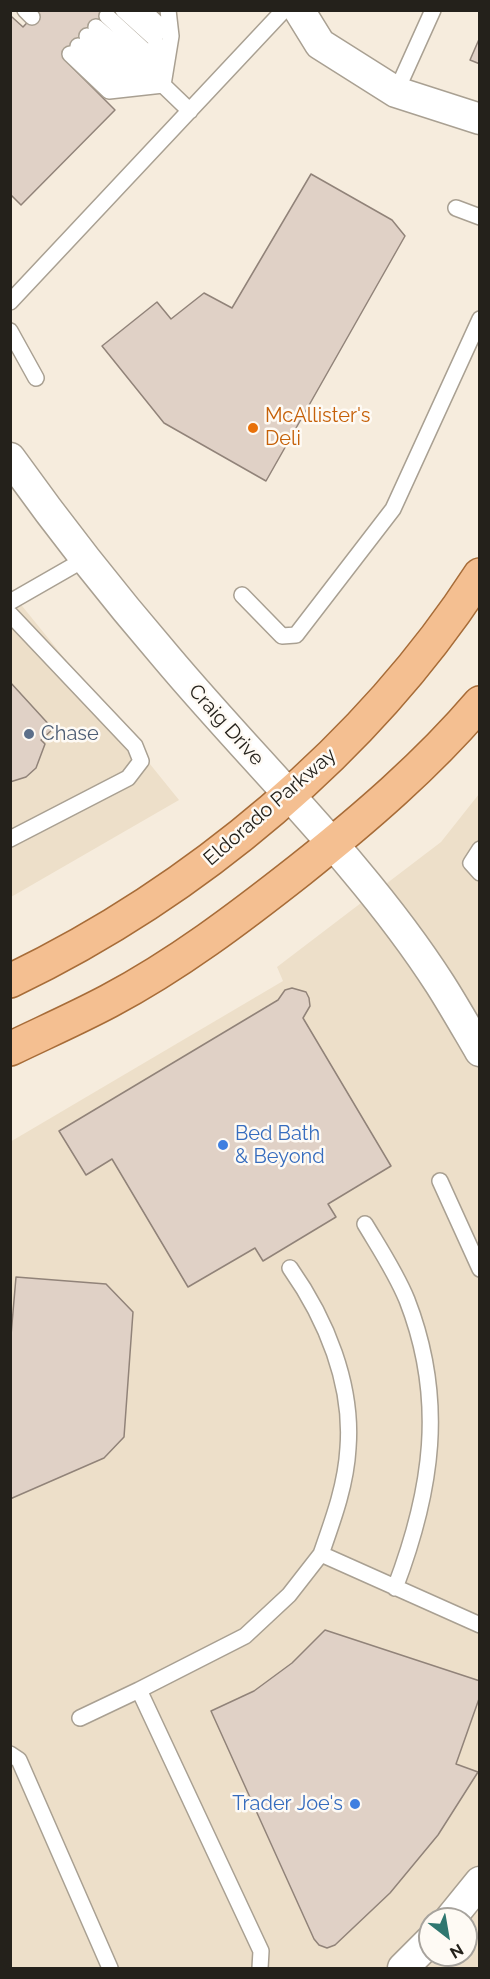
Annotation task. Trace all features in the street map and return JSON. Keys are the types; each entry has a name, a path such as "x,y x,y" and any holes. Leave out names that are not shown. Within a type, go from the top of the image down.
{"main road":[{"name":"Eldorado Parkway","path":"10,981 66,954 182,881 288,795 326,760 404,677 480,575"},
{"path":"10,1049 109,1001 174,962 250,909 332,844 422,765 480,703"}],"street":[{"path":"298,10 321,44 396,92 480,119"},
{"name":"Craig Drive","path":"10,458 85,560 167,660 332,844 440,983 480,1051"},
{"path":"460,1907 480,1882"},
{"path":"403,1968 418,1953"}],"lane":[{"path":"123,10 155,39 163,85"},
{"path":"144,10 171,36"},
{"path":"163,85 171,36 168,10"},
{"path":"10,302 284,10"},
{"path":"396,92 433,10"},
{"path":"87,36 109,92 163,85"},
{"path":"87,36 125,70 163,85"},
{"path":"87,36 143,49 163,85 190,111"},
{"path":"456,208 480,217"},
{"path":"242,595 282,636 296,635 393,509 480,319"},
{"path":"10,331 36,378"},
{"path":"10,602 85,560"},
{"path":"10,614 135,746 141,761 128,778 10,839"},
{"path":"480,849 471,863 480,873"},
{"path":"440,1181 480,1269"},
{"path":"365,1224 406,1299 421,1343 432,1411 428,1479 414,1538 395,1588"},
{"path":"80,1718 245,1636 289,1595 321,1554 338,1507 348,1447 347,1415 340,1371 327,1333 308,1293 290,1268"},
{"path":"321,1554 480,1625"},
{"path":"139,1690 261,1951 260,1968"},
{"path":"10,1754 15,1754 19,1760 110,1968"}],"shaded area":[{"path":"10,591 179,800 11,897 10,897"},
{"path":"479,794 479,1968 11,1968 10,1142 283,981 277,967 441,842"}],"building":[{"path":"39,10 112,10 64,59 115,110 21,205 10,194 10,19 12,17 23,27"},
{"path":"480,37 480,64 470,60"},
{"path":"311,174 392,220 405,236 266,481 164,423 102,346 157,302 171,319 204,293 232,308"},
{"name":"Chase","path":"10,682 53,729 41,740 45,744 36,768 26,777 10,782"},
{"name":"Bed Bath & Beyond","path":"292,988 306,992 310,1006 303,1018 391,1166 328,1204 336,1217 263,1261 255,1248 188,1287 112,1159 86,1175 59,1131 278,1000 285,990"},
{"path":"16,1277 106,1284 133,1312 124,1437 104,1458 10,1499 10,1347"},
{"name":"Trader Joe's","path":"325,1630 480,1681 480,1696 456,1764 478,1772 438,1835 390,1893 335,1945 327,1948 319,1945 314,1939 211,1711 254,1691 292,1663"}],"place":[{"name":"McAllister's Deli","path":"253,428"},
{"name":"Chase","path":"29,734"},
{"name":"Bed Bath & Beyond","path":"223,1145"},
{"name":"Trader Joe's","path":"355,1804"}]}
